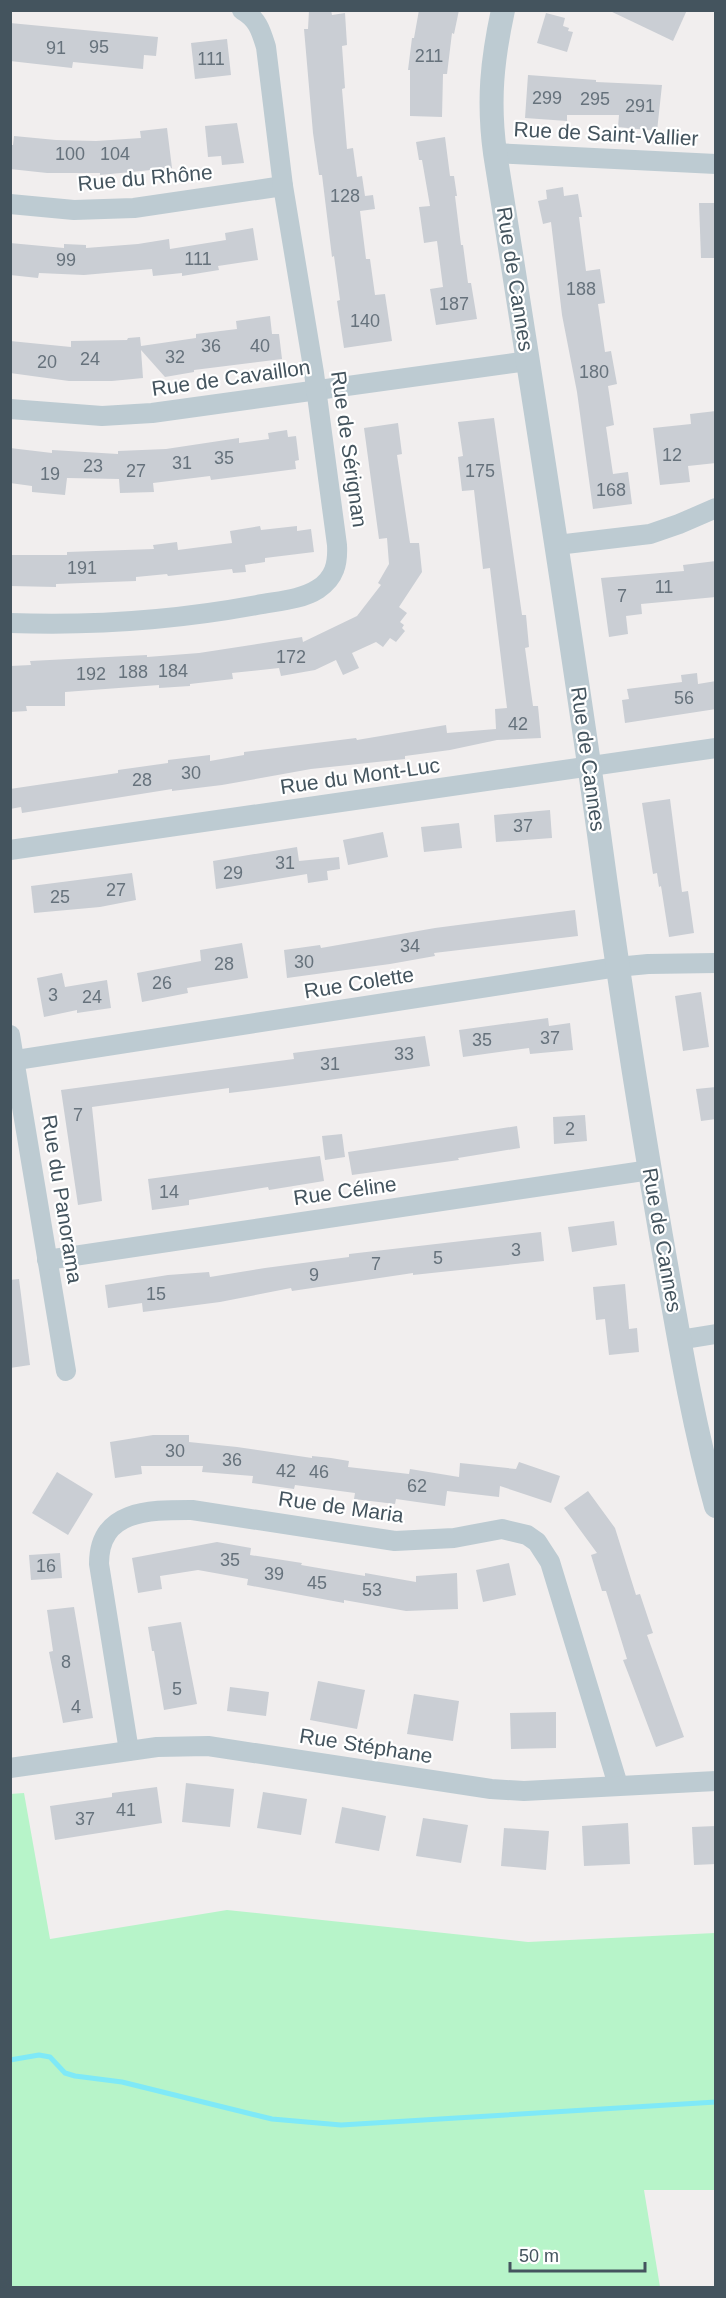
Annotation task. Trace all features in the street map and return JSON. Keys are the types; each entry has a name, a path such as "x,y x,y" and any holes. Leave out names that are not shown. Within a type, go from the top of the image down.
{"street":[{"name":"Rue de Sérignan","path":"10,623 81,623 183,616 296,598 318,589 334,572 338,560 317,391 283,186 266,47 256,21 242,10"},
{"name":"Rue de Cannes","path":"502,10 491,75 495,153 557,545 617,967 650,1170 698,1438 716,1506"},
{"name":"Rue de Saint-Vallier","path":"495,153 716,164"},
{"name":"Rue du Rhône","path":"10,204 74,210 134,208 283,186"},
{"name":"Rue de Cavaillon","path":"10,410 80,415 126,415 528,361"},
{"path":"557,545 650,534 716,508"},
{"name":"Rue du Mont-Luc","path":"10,850 716,748"},
{"name":"Rue Colette","path":"13,1061 617,967 716,963"},
{"name":"Rue du Panorama","path":"10,1035 66,1371"},
{"name":"Rue Céline","path":"47,1260 650,1170"},
{"path":"679,1340 716,1334"},
{"name":"Rue de Maria","path":"129,1751 99,1564 101,1542 113,1524 124,1518 159,1511 192,1510 395,1541 454,1538 502,1529 527,1535 537,1542 550,1562 618,1785"},
{"name":"Rue Stéphane","path":"10,1768 157,1747 226,1747 490,1789 524,1791 716,1781"}],"green space":[{"path":"24,1793 50,1939 227,1910 528,1942 715,1933 715,2190 644,2190 660,2287 11,2287 10,1794"}],"building":[{"path":"309,10 331,10 332,15 345,13 347,45 342,46 345,88 342,89 347,149 353,148 357,177 362,176 365,196 373,195 375,209 360,211 366,259 370,259 375,295 385,294 392,341 344,348 337,301 340,300 334,256 332,257 322,175 319,175 313,133 304,29 308,29"},
{"path":"419,10 459,10 454,34 452,33 447,74 443,74 442,117 410,116 410,70 408,70 412,38 414,38"},
{"path":"608,10 687,10 673,41"},
{"path":"546,13 565,18 563,26 573,32 567,52 537,43"},
{"path":"10,23 158,37 156,56 144,55 143,69 73,62 72,68 10,61"},
{"path":"227,39 231,75 195,79 191,43"},
{"path":"528,75 596,80 596,82 662,85 657,131 618,127 619,115 567,115 567,121 525,118"},
{"path":"237,123 244,163 222,165 221,156 208,157 205,126"},
{"path":"167,128 172,168 100,175 100,173 47,173 10,169 10,145 13,145 14,136 96,141 141,138 140,131"},
{"path":"445,137 450,176 454,176 457,196 455,196 461,245 463,245 468,283 471,283 477,319 436,325 430,289 443,287 437,241 424,243 419,207 430,206 422,160 419,160 416,142"},
{"path":"563,187 564,196 578,194 586,271 600,269 605,303 598,304 605,352 611,351 617,384 608,386 614,425 606,427 613,474 628,472 632,504 593,509 577,392 562,315 551,222 543,224 538,201 547,199 546,190"},
{"path":"699,203 716,203 716,258 701,258"},
{"path":"253,228 258,260 218,266 219,270 182,276 182,273 153,276 152,269 84,275 39,273 38,278 10,275 10,243 64,248 64,244 86,245 86,248 169,239 170,249 226,240 225,233"},
{"path":"270,316 272,334 279,334 282,359 194,370 194,372 165,377 141,350 143,378 69,381 10,373 10,341 71,347 71,341 127,340 140,337 141,346 196,338 196,334 237,329 236,321"},
{"path":"716,411 716,463 688,466 690,482 660,485 653,428 691,424 690,414"},
{"path":"494,418 522,615 526,615 529,647 525,648 533,706 538,706 541,738 497,740 405,756 405,759 311,769 222,785 172,791 172,789 22,813 21,807 10,809 10,789 118,773 118,770 168,763 168,760 210,755 210,761 244,755 244,752 356,738 357,740 446,725 447,733 496,729 495,709 507,708 490,568 483,569 474,490 462,491 458,457 463,456 458,422"},
{"path":"398,423 402,454 397,455 410,543 419,543 422,572 399,607 407,613 400,622 404,625 402,628 405,631 396,642 390,638 383,647 376,642 352,653 359,668 343,675 336,660 315,670 281,676 279,668 232,673 233,679 190,684 190,686 159,688 159,685 65,692 65,706 26,706 27,711 10,712 10,666 31,665 30,661 199,653 302,637 303,642 357,616 381,585 378,583 389,564 387,538 379,539 364,428"},
{"path":"287,430 288,437 296,436 299,460 295,461 296,469 211,480 210,476 153,483 154,492 120,493 119,479 67,478 65,495 32,492 32,486 10,483 10,448 52,453 52,450 118,454 118,451 166,449 239,438 239,443 269,439 268,433"},
{"path":"260,526 261,530 297,526 297,531 311,529 314,552 265,558 265,562 245,565 246,572 233,573 232,569 136,577 136,581 56,584 56,587 10,586 10,555 67,555 67,552 154,549 153,545 177,542 178,550 232,543 230,531"},
{"path":"716,561 716,597 641,604 642,614 626,616 628,634 609,637 601,578 684,571 683,565"},
{"path":"697,673 698,684 716,681 716,709 625,723 622,700 629,699 627,689 682,682 681,675"},
{"path":"670,799 682,892 688,891 694,933 669,937 661,886 659,887 657,873 653,874 642,803"},
{"path":"550,810 552,838 496,842 494,815"},
{"path":"459,823 462,848 424,852 421,827"},
{"path":"383,832 388,857 348,865 343,840"},
{"path":"297,847 299,861 339,857 340,869 327,871 328,880 308,883 307,874 216,889 213,861"},
{"path":"132,873 136,900 100,907 34,913 31,886"},
{"path":"575,910 578,936 434,953 435,956 390,964 287,978 284,950 320,945 321,948 435,928"},
{"path":"242,943 248,978 187,988 188,993 142,1002 137,973 201,961 200,950"},
{"path":"62,973 65,987 107,980 111,1008 77,1013 77,1010 44,1017 37,978"},
{"path":"701,992 709,1047 683,1051 675,996"},
{"path":"548,1018 549,1026 570,1023 573,1050 530,1054 529,1048 463,1057 459,1030"},
{"path":"425,1036 430,1066 229,1093 229,1088 92,1107 102,1201 78,1205 61,1090 294,1059 293,1053"},
{"path":"716,1087 716,1119 701,1121 696,1089"},
{"path":"585,1115 587,1141 554,1144 553,1117"},
{"path":"517,1126 520,1148 458,1158 459,1160 352,1175 348,1152"},
{"path":"342,1134 345,1157 325,1160 322,1136"},
{"path":"320,1156 324,1181 269,1190 268,1187 189,1200 189,1205 152,1210 148,1179"},
{"path":"614,1221 617,1245 572,1252 568,1227"},
{"path":"541,1232 544,1261 413,1275 413,1273 292,1291 291,1288 220,1302 143,1312 142,1303 108,1308 105,1285 168,1275 209,1272 210,1277 349,1257 349,1254"},
{"path":"19,1279 30,1365 10,1368 10,1280"},
{"path":"625,1284 629,1329 637,1328 639,1352 609,1355 605,1319 596,1320 593,1287"},
{"path":"153,1435 189,1435 189,1442 312,1458 312,1456 331,1458 349,1461 348,1467 409,1474 410,1469 459,1477 460,1463 516,1469 519,1462 560,1476 551,1503 500,1486 499,1497 447,1491 445,1506 396,1499 395,1504 354,1499 355,1493 295,1485 294,1489 252,1483 253,1476 202,1472 203,1466 141,1466 142,1474 115,1478 110,1442"},
{"path":"57,1472 93,1494 68,1535 32,1513"},
{"path":"588,1491 615,1528 636,1595 640,1594 653,1633 647,1635 684,1737 656,1747 623,1660 627,1659 606,1591 602,1591 591,1555 597,1553 564,1508"},
{"path":"217,1542 251,1548 250,1555 365,1576 365,1573 416,1582 416,1576 457,1573 458,1609 406,1611 344,1600 344,1603 247,1585 248,1579 198,1570 160,1576 162,1589 138,1593 132,1558"},
{"path":"60,1553 62,1578 31,1580 29,1555"},
{"path":"509,1563 516,1595 483,1602 476,1570"},
{"path":"74,1607 93,1718 63,1723 49,1652 53,1651 47,1610"},
{"path":"181,1622 197,1704 164,1710 148,1627"},
{"path":"318,1681 365,1690 357,1729 310,1720"},
{"path":"230,1687 269,1692 266,1716 227,1711"},
{"path":"414,1694 459,1701 453,1741 407,1734"},
{"path":"556,1712 556,1748 511,1749 510,1713"},
{"path":"186,1783 234,1789 230,1827 182,1822"},
{"path":"157,1787 162,1823 55,1840 50,1806 112,1797 112,1793"},
{"path":"263,1792 307,1799 301,1835 257,1828"},
{"path":"342,1807 386,1816 379,1851 335,1843"},
{"path":"423,1818 468,1825 461,1863 416,1856"},
{"path":"628,1823 630,1864 584,1866 582,1826"},
{"path":"716,1826 716,1864 694,1865 692,1827"},
{"path":"504,1828 549,1831 546,1870 501,1866"}],"waterway":[{"path":"10,2060 39,2055 50,2057 65,2073 75,2076 122,2082 272,2119 341,2125 716,2102"}]}
